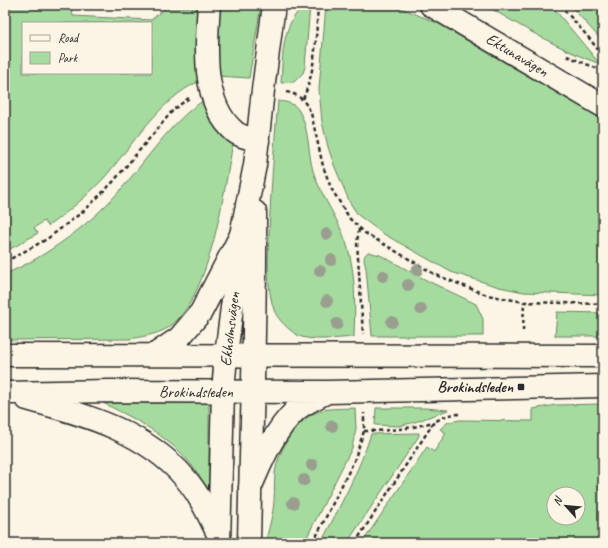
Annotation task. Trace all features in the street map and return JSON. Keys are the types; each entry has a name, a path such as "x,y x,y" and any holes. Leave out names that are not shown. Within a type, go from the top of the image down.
{"main road":[{"path":"209,5 207,30 208,76 217,108 226,123 236,133 258,141"},
{"name":"Ekholmsvägen","path":"219,539 223,392 226,355 241,235 255,165 274,5"},
{"name":"Ektunavägen","path":"431,5 603,106"},
{"name":"Ekholmsvägen","path":"249,543 253,355 256,303 255,165"},
{"path":"154,355 179,338 201,312 241,235"},
{"path":"5,355 603,356"},
{"name":"Brokindsleden","path":"5,393 110,391 327,392 603,386"},
{"path":"250,488 279,429 296,410 327,392"},
{"path":"5,393 80,414 112,426 144,442 185,478 200,498 219,539"}],"path":[{"path":"302,99 309,85 313,70 318,5"},
{"path":"560,5 603,56"},
{"path":"5,262 47,239 85,210 113,182 174,109 189,97 212,88"},
{"path":"263,90 288,93 302,99 311,113 321,158 331,188 342,208 359,229 384,245 436,275 487,295 524,302 603,304"},
{"path":"359,229 356,242 363,337"},
{"path":"523,331 524,302"},
{"path":"313,543 354,461 364,431 365,409"},
{"path":"364,431 398,431 416,428 434,422 448,415 461,414"},
{"path":"355,543 434,422"}],"green space":[{"path":"5,5 71,5 73,16 151,20 165,8 198,7 198,82 184,89 159,111 104,178 77,204 48,226 44,221 34,228 38,233 5,251"},
{"path":"220,5 261,5 249,78 216,76 215,42"},
{"path":"305,5 310,5 305,67 303,73 294,82 281,83 283,51 287,31 291,21"},
{"path":"326,5 394,5 437,23 603,120 603,295 524,292 499,287 451,272 382,233 358,215 350,203 334,165 322,122 319,89"},
{"path":"485,5 551,5 600,64 555,45"},
{"path":"570,5 603,5 603,42"},
{"path":"203,101 233,143 214,240 197,289 186,309 173,324 164,330 130,339 5,340 5,274 37,258 83,226 122,188 160,141 181,118"},
{"path":"278,101 288,102 293,105 297,108 302,117 307,132 313,171 321,191 346,241 354,283 354,337 324,339 302,337 297,335 281,321 274,310 271,301 268,261 269,232"},
{"path":"368,252 380,255 428,281 476,304 483,319 483,336 372,336 364,259"},
{"path":"557,312 603,313 603,336 555,336"},
{"path":"103,403 209,403 209,490 190,464 160,435"},
{"path":"603,404 603,543 362,543 427,447 434,452 446,433 440,429 448,422 460,420 533,421 533,409 556,405"},
{"path":"355,408 356,429 352,448 304,543 265,543 273,510 275,473 277,464 284,447 294,430 308,417 319,411"},
{"path":"376,408 425,408 448,410 399,426 375,425"},
{"path":"419,433 419,436 347,543 321,543 355,476 371,434"}],"place":[{"name":"Brokindsleden","path":"521,387"}]}
